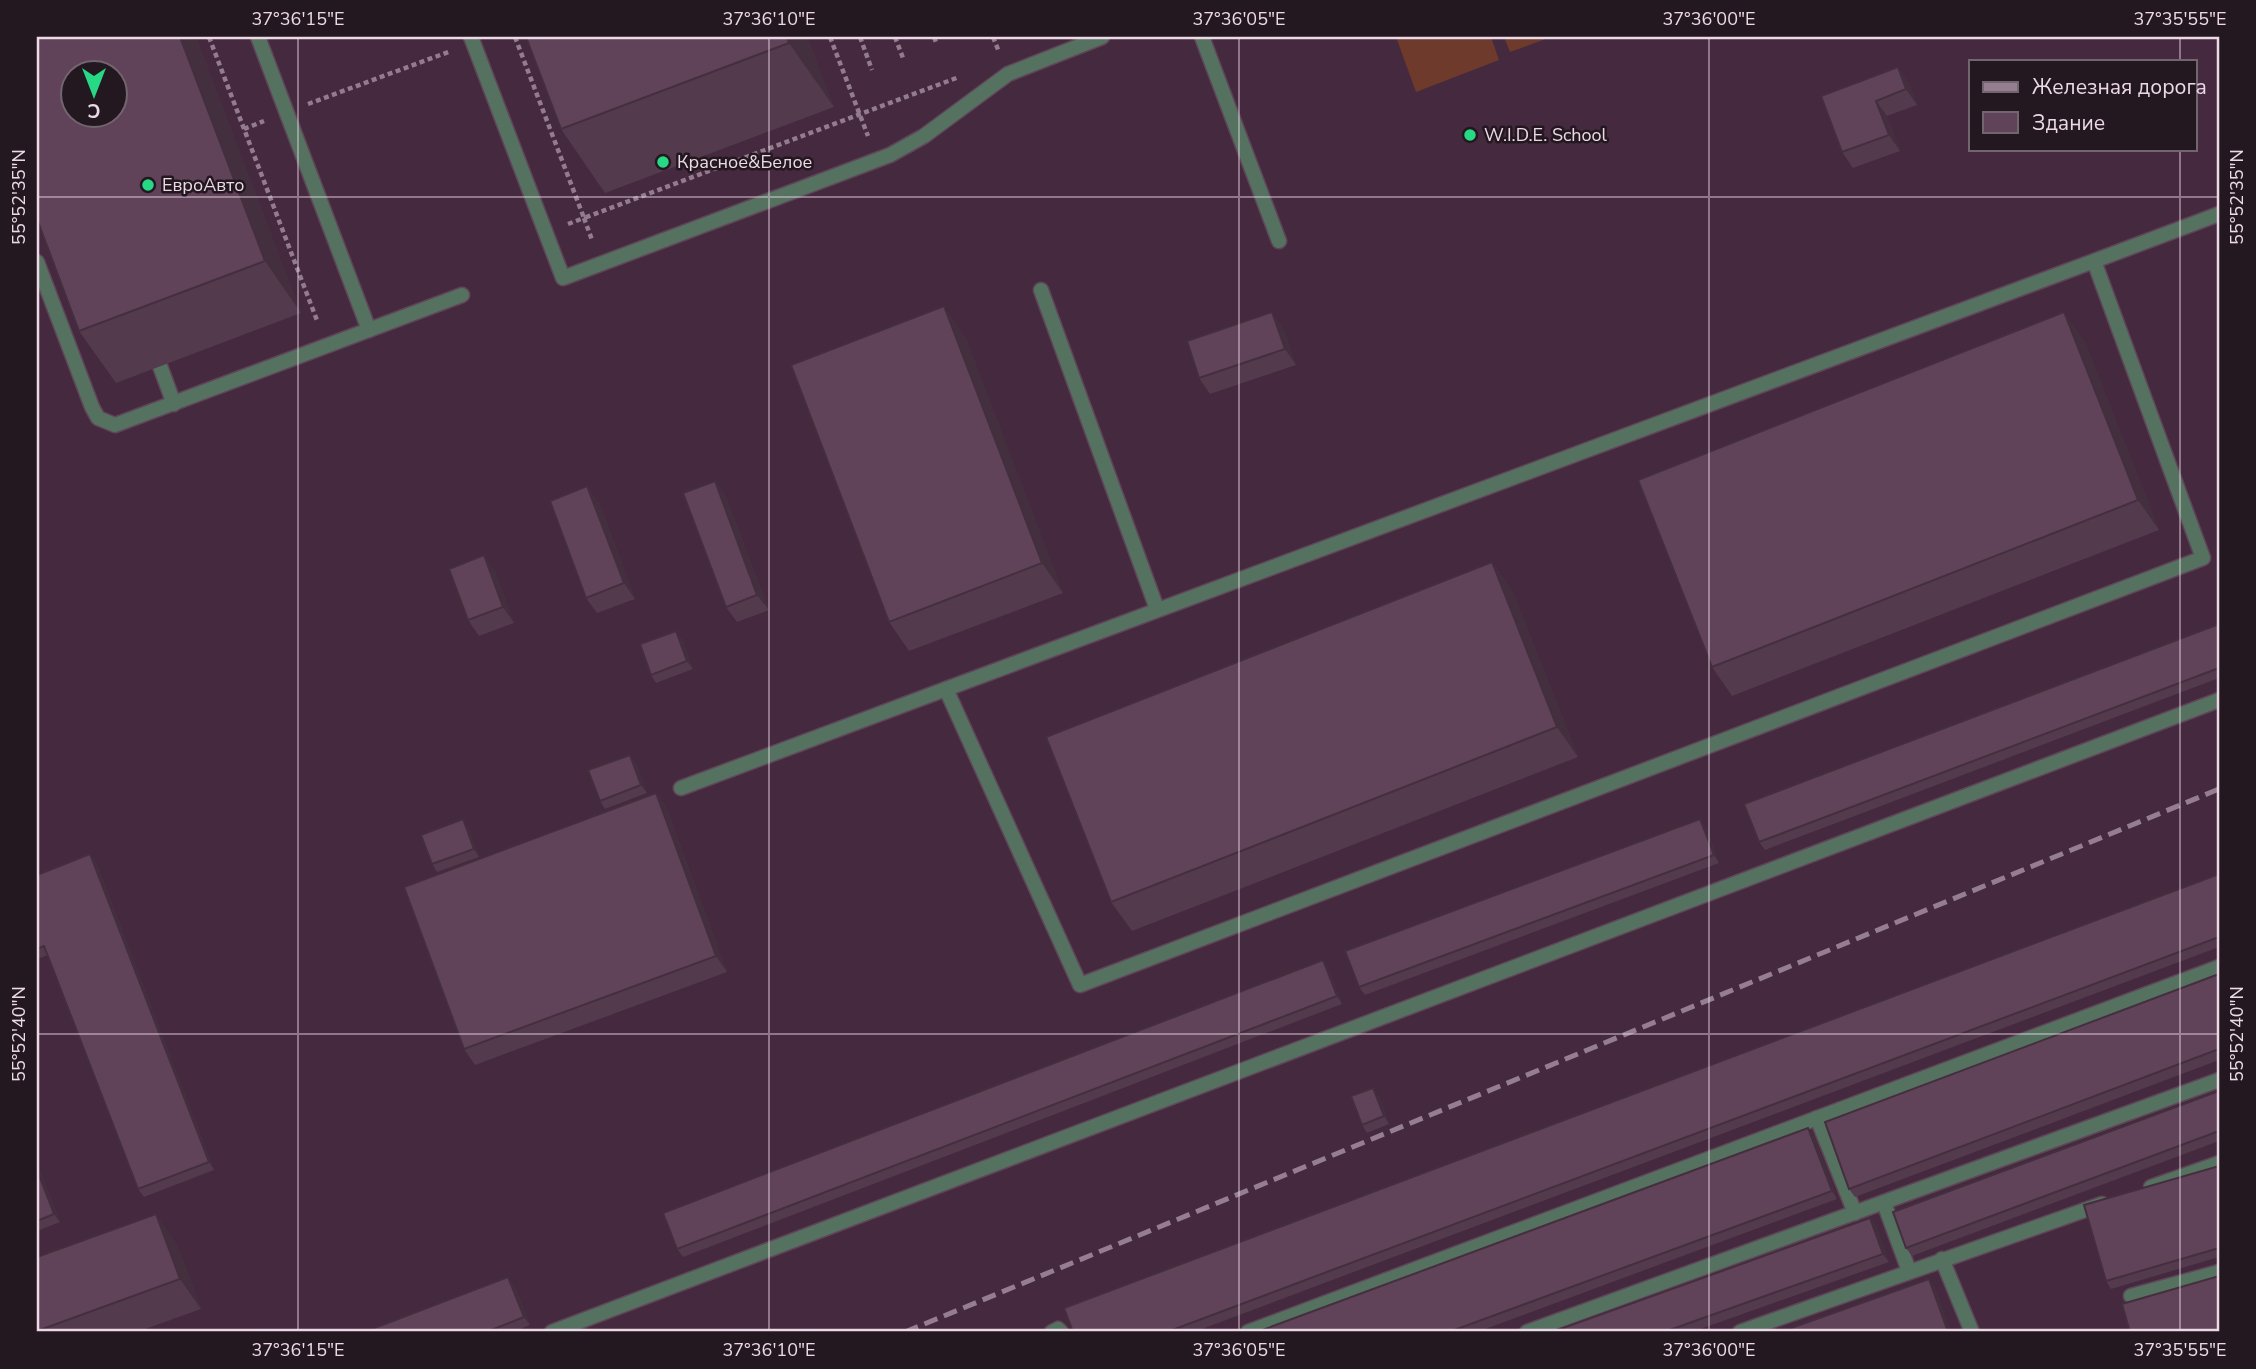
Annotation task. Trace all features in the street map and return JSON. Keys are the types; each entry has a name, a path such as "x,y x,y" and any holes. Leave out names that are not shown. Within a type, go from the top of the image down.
{"lane":[{"path":"258,37 369,330"},
{"path":"472,39 563,278 903,149 1008,74 1102,37"},
{"path":"1202,37 1279,241"},
{"path":"681,788 2219,214"},
{"path":"946,689 1080,985 2203,558 2094,261"},
{"path":"37,262 98,418 114,425 462,295"},
{"path":"1041,290 1157,609"},
{"path":"160,366 174,404"},
{"path":"552,1332 2219,700"},
{"path":"1248,1332 2219,967"},
{"path":"1527,1332 2219,1080"},
{"path":"1817,1118 1855,1213"},
{"path":"2140,1191 2219,1163"},
{"path":"1741,1332 2113,1200"},
{"path":"1884,1203 1909,1271"},
{"path":"1942,1259 1972,1332"},
{"path":"2131,1296 2219,1272"},
{"path":"1052,1332 1058,1329 1061,1332"}],"path":[{"path":"209,37 327,346"},
{"path":"515,37 601,264"},
{"path":"830,37 877,160"},
{"path":"859,37 872,70"},
{"path":"895,37 903,58"},
{"path":"934,37 937,45"},
{"path":"993,37 996,45"},
{"path":"244,129 472,39"},
{"path":"546,233 963,75"}],"shaded area":[{"path":"1396,37 1491,37 1499,60 1416,92"},
{"path":"1504,37 1551,37 1510,52"}],"building":[{"path":"37,37 180,37 265,261 79,331 37,219"},
{"path":"526,37 787,37 789,43 561,129"},
{"path":"1898,67 1906,89 1876,101 1889,135 1842,152 1821,96"},
{"path":"944,306 1042,563 889,622 791,365"},
{"path":"1272,312 1285,349 1199,378 1187,341"},
{"path":"2064,312 2138,500 1712,667 1638,480"},
{"path":"715,481 757,595 726,607 683,493"},
{"path":"587,486 624,583 586,598 550,501"},
{"path":"484,555 503,607 468,620 449,569"},
{"path":"1492,562 1557,727 1111,902 1046,737"},
{"path":"2219,624 2219,668 1759,842 1744,804"},
{"path":"676,631 687,661 651,675 640,644"},
{"path":"630,755 641,785 600,801 588,770"},
{"path":"656,793 716,956 464,1049 404,887"},
{"path":"463,819 474,849 432,864 421,835"},
{"path":"1700,819 1714,855 1359,987 1345,951"},
{"path":"90,854 209,1162 138,1189 44,946 37,949 37,875"},
{"path":"2219,874 2219,937 1167,1332 1073,1332 1064,1308"},
{"path":"1323,960 1337,996 677,1249 663,1213"},
{"path":"2219,974 2219,1049 1849,1189 1825,1122"},
{"path":"1373,1088 1384,1116 1362,1125 1351,1096"},
{"path":"2219,1091 2219,1131 1906,1248 1893,1212"},
{"path":"1808,1128 1832,1191 1449,1332 1257,1332"},
{"path":"2219,1166 2219,1248 2106,1281 2084,1205"},
{"path":"37,1170 54,1214 37,1221"},
{"path":"156,1214 180,1279 37,1331 37,1257"},
{"path":"1870,1218 1883,1254 1664,1332 1552,1332"},
{"path":"2219,1276 2219,1332 2130,1332 2122,1304"},
{"path":"508,1277 524,1317 486,1332 364,1332"},
{"path":"1929,1279 1948,1332 1780,1332"}],"railway":[{"path":"905,1332 2219,789"}],"place":[{"name":"W.I.D.E. School","path":"1470,135"},
{"name":"Красное&Белое","path":"663,162"},
{"name":"ЕвроАвто","path":"148,185"}]}
